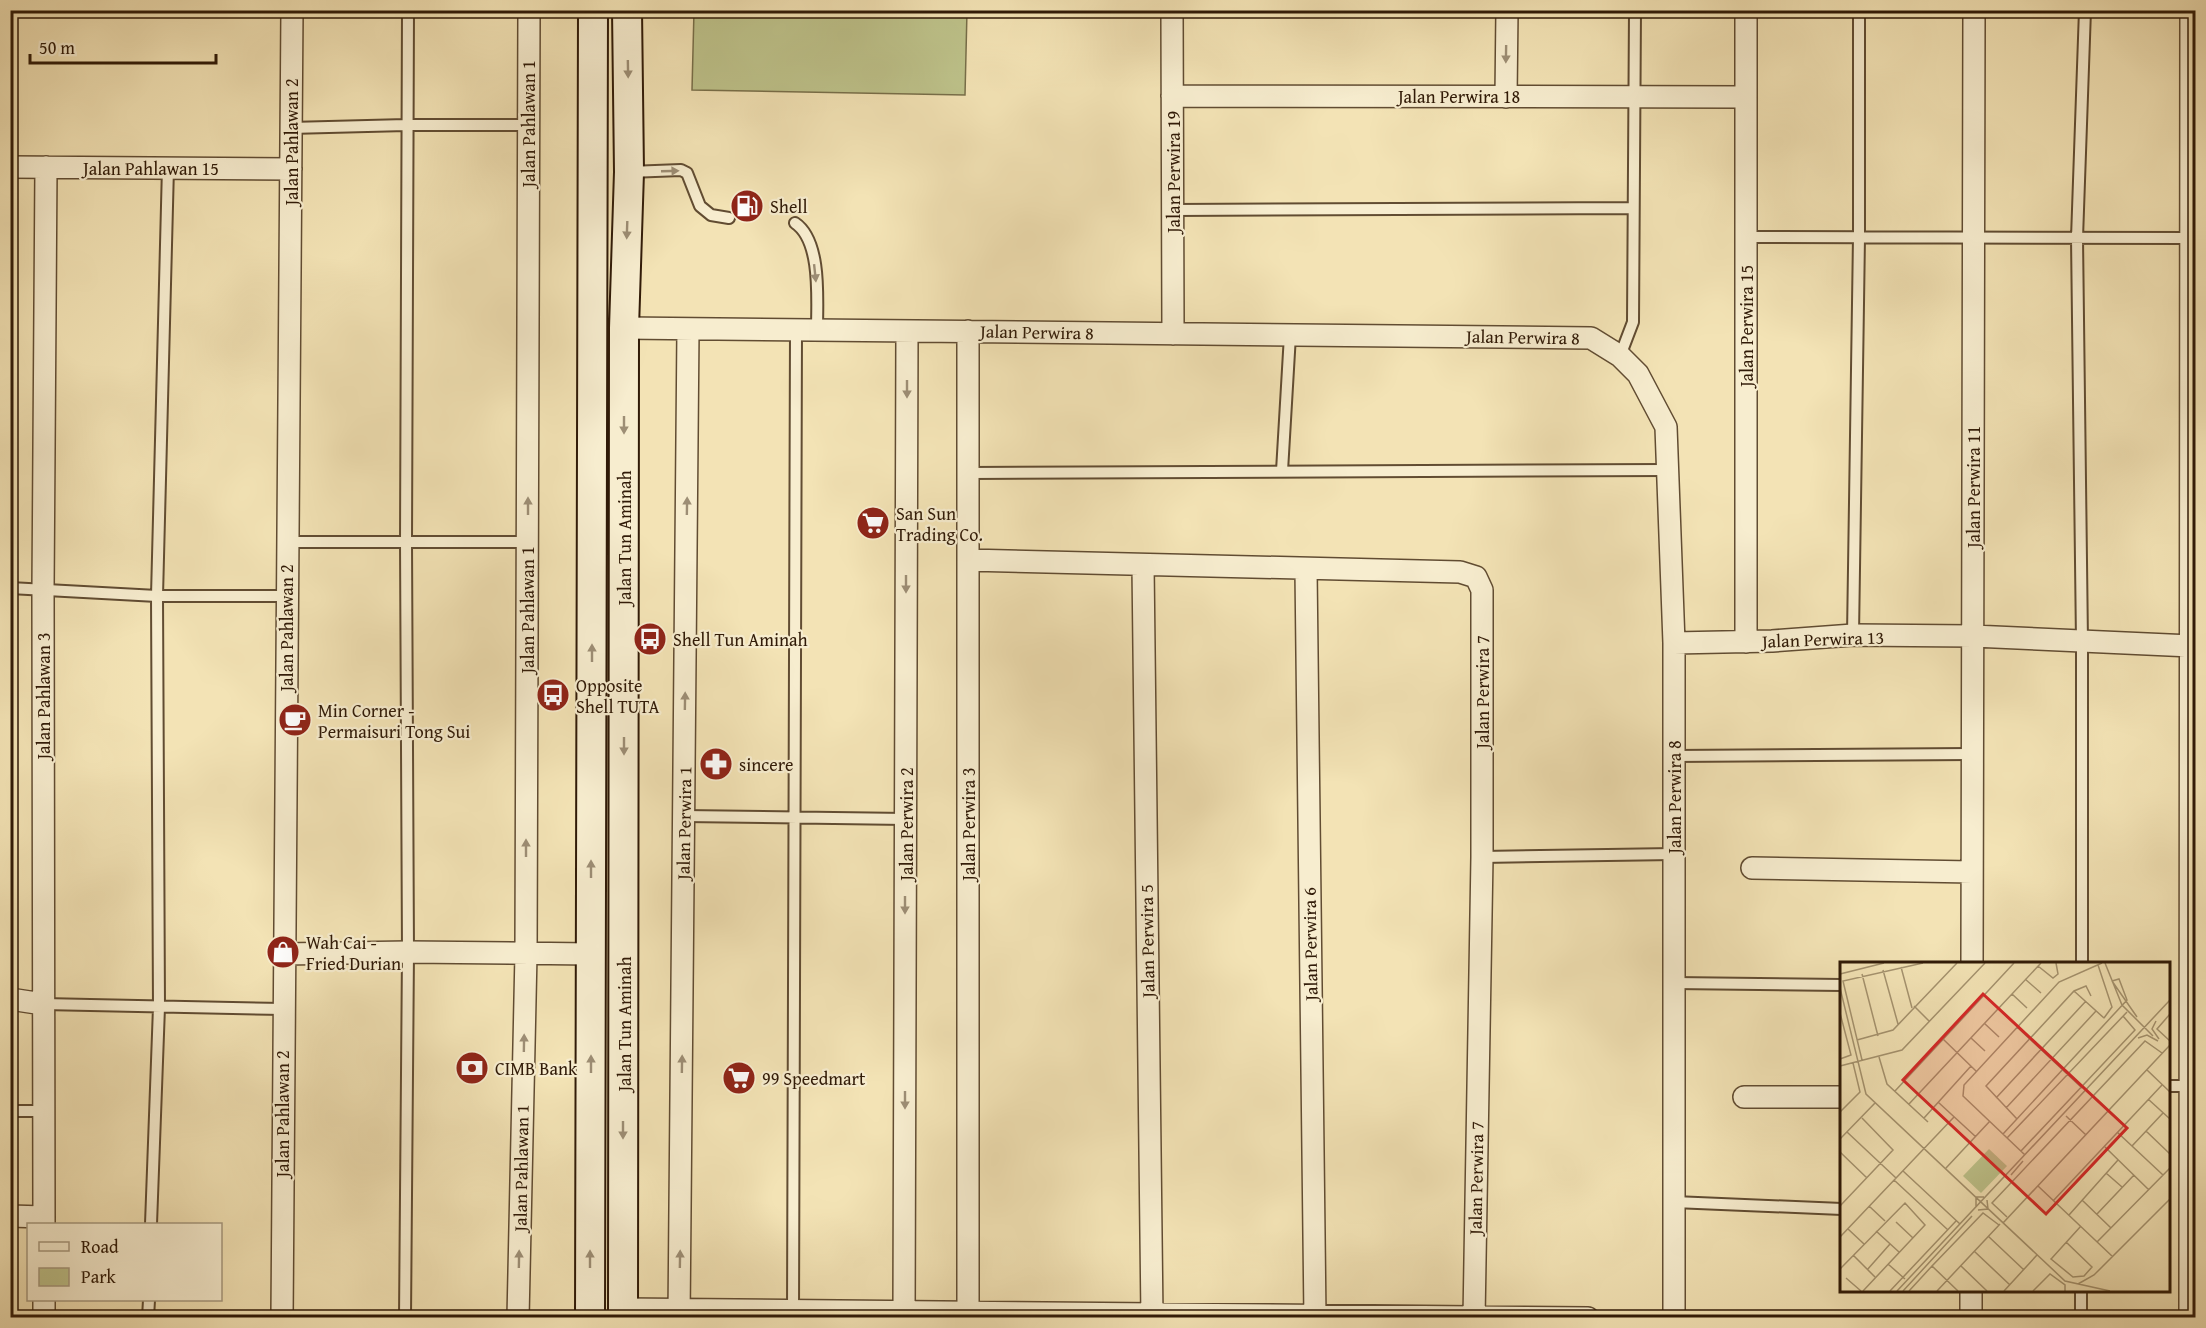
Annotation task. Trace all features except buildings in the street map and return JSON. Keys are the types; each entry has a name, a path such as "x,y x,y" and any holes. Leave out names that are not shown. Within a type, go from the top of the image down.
{"main road":[{"name":"Jalan Tun Aminah","path":"590,1317 593,10"},
{"name":"Jalan Tun Aminah","path":"623,1313 624,328 629,172 627,10"}],"street":[{"name":"Jalan Pahlawan 2","path":"282,1317 291,10"},
{"name":"Jalan Pahlawan 1","path":"518,1317 526,954 529,10"},
{"name":"Jalan Perwira 19","path":"1172,10 1173,333"},
{"path":"1506,96 1507,10"},
{"name":"Jalan Perwira 15","path":"1746,10 1746,642"},
{"name":"Jalan Perwira 11","path":"1972,962 1974,10"},
{"path":"2190,1317 2193,1086 2191,10"},
{"name":"Jalan Perwira 18","path":"1172,96 1746,97"},
{"name":"Jalan Pahlawan 15","path":"10,167 291,169"},
{"name":"Jalan Pahlawan 3","path":"44,1221 43,590 46,167"},
{"name":"Jalan Perwira 8","path":"624,328 1591,338 1620,356 1638,374 1666,427 1674,643 1674,1317"},
{"name":"Jalan Perwira 1","path":"679,1313 688,329"},
{"name":"Jalan Perwira 2","path":"904,1314 907,331"},
{"name":"Jalan Perwira 3","path":"968,331 968,1315"},
{"name":"Jalan Perwira 7","path":"968,560 1460,572 1476,577 1482,590 1482,857 1474,1317"},
{"name":"Jalan Perwira 5","path":"1143,565 1152,1316"},
{"name":"Jalan Perwira 6","path":"1306,570 1315,1316"},
{"name":"Jalan Perwira 13","path":"1674,643 1746,642 1853,636 1972,636 2193,646"},
{"path":"1752,868 1972,872"},
{"path":"284,954 408,952 591,954"},
{"path":"10,999 43,1004"},
{"path":"1744,1097 1840,1097"},
{"path":"10,1216 44,1221"},
{"path":"1971,1292 1971,1317"},
{"path":"44,1301 44,1317"},
{"path":"623,1313 1588,1317"}],"lane":[{"path":"405,1317 408,952 406,125 408,10"},
{"path":"1620,356 1633,322 1635,10"},
{"path":"1853,636 1859,237 1859,10"},
{"path":"2082,962 2082,642 2077,238 2085,10"},
{"path":"290,128 527,125"},
{"path":"151,1223 159,1007 157,596 168,167"},
{"path":"629,172 681,170 687,173 700,206 711,215 729,218"},
{"path":"1173,210 1633,208"},
{"path":"795,223 803,228 813,253 817,330"},
{"path":"1746,237 2193,238"},
{"path":"793,1314 796,330"},
{"path":"1282,471 1290,335"},
{"path":"968,473 1668,470"},
{"path":"287,542 528,542"},
{"path":"10,588 157,596 286,596"},
{"path":"1674,756 1972,754"},
{"path":"684,816 906,819"},
{"path":"1482,857 1674,854"},
{"path":"1674,983 1840,985"},
{"path":"43,1004 283,1010"},
{"path":"2170,1086 2193,1086"},
{"path":"10,1111 43,1111"},
{"path":"1674,1202 1840,1209"},
{"path":"2081,1292 2081,1317"},
{"path":"148,1317 149,1301"}],"green space":[{"path":"694,11 967,11 965,95 692,90"}],"place":[{"name":"Shell","path":"747,206"},
{"name":"San Sun Trading Co.","path":"873,523"},
{"name":"Shell Tun Aminah","path":"650,639"},
{"name":"Opposite Shell TUTA","path":"553,695"},
{"name":"Min Corner - Permaisuri Tong Sui","path":"295,720"},
{"name":"sincere","path":"716,764"},
{"name":"Wah Cai - Fried Durian","path":"283,952"},
{"name":"CIMB Bank","path":"472,1068"},
{"name":"99 Speedmart","path":"739,1078"}]}
